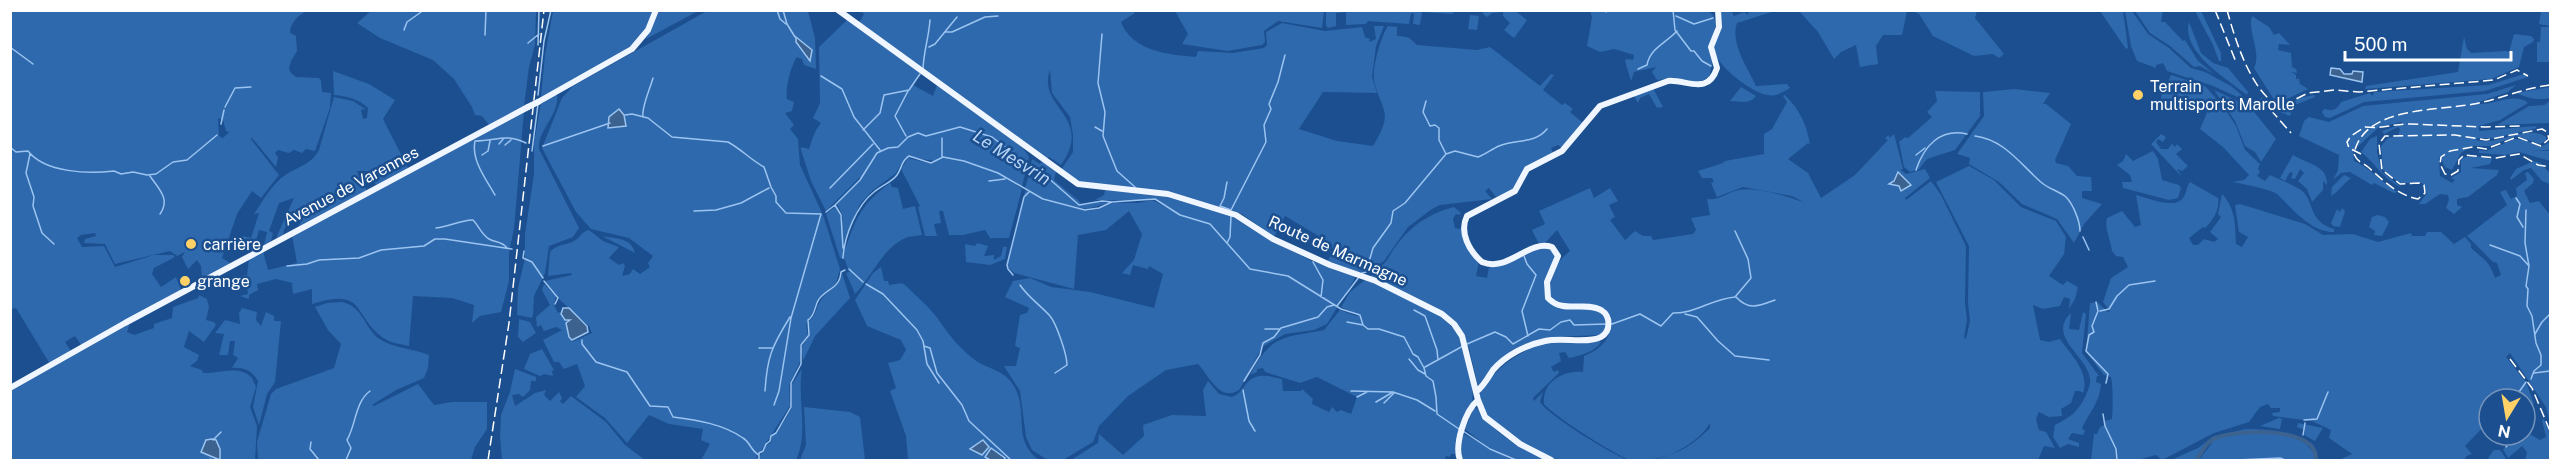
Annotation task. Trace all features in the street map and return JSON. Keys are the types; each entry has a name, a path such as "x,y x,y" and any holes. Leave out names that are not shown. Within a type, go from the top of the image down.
{"main road":[{"name":"Avenue de Varennes","path":"10,388 99,337 538,102 632,49 648,30 656,10"},
{"name":"Route de Marmagne","path":"838,10 1078,184 1168,194 1236,215 1273,239 1330,265 1376,281 1442,314 1454,324 1462,336 1478,400 1485,417 1495,427 1533,452 1551,460"},
{"path":"1476,392 1502,362 1525,347 1554,339 1596,339 1608,329 1608,319 1602,311 1595,308 1563,307 1548,298 1547,282 1557,259 1552,247 1542,246 1503,263 1489,265 1476,257 1467,242 1463,227 1465,219 1471,212 1515,191 1527,169 1562,151 1595,110 1613,100 1670,81 1695,86 1712,78 1717,68 1711,47 1719,27 1718,10"},
{"path":"1460,460 1457,448 1462,430 1471,408 1478,400"}],"shaded area":[{"path":"859,10 1133,11 1135,13 1121,22 1126,32 1142,45 1163,53 1196,57 1198,51 1233,53 1264,48 1267,45 1266,32 1282,23 1325,31 1362,27 1365,37 1370,39 1369,42 1376,39 1374,26 1384,26 1376,46 1372,77 1377,93 1323,92 1299,129 1337,141 1373,146 1385,118 1374,80 1376,60 1388,26 1397,27 1397,36 1409,38 1417,45 1477,50 1490,47 1540,86 1551,74 1554,75 1543,90 1562,105 1565,103 1573,109 1570,112 1583,123 1563,149 1558,145 1551,148 1554,155 1529,165 1514,190 1496,197 1489,188 1485,191 1492,199 1440,205 1432,209 1408,227 1384,261 1370,271 1357,272 1327,262 1332,253 1332,244 1285,216 1274,237 1242,214 1171,192 1083,185 1061,170 1073,152 1073,135 1070,117 1052,93 1050,70 1048,83 1051,94 1069,124 1072,135 1070,149 1061,165 1049,157 1046,160 859,23 864,14"},
{"path":"1326,10 1455,11 1452,14 1422,12 1420,25 1413,24 1414,14 1411,13 1409,24 1368,21 1366,24 1346,25 1346,12 1336,13 1336,26 1328,28"},
{"path":"1488,10 1519,11 1517,12 1527,20 1514,38 1504,30 1510,23 1503,16 1503,12 1492,13 1487,17 1482,13"},
{"path":"10,11 307,11 291,26 290,33 296,36 297,51 289,69 296,77 319,78 322,92 331,93 330,108 315,151 306,149 302,153 294,150 289,153 278,150 275,153 278,157 276,167 250,138 279,175 261,198 252,191 237,214 222,258 230,263 229,265 202,279 201,266 197,260 188,269 182,257 185,252 177,256 170,251 115,264 105,244 84,243 85,239 96,236 95,233 81,235 77,238 82,247 104,246 115,267 154,255 173,255 175,257 154,268 152,274 161,287 176,277 181,290 81,345 75,336 65,342 71,351 50,364 16,308 11,309","holes":["218,118 223,120 226,131 229,132 223,138 219,136"]},
{"path":"371,11 536,11 535,45 529,67 524,106 489,125 482,116 475,115 454,79 433,60 380,38 357,23"},
{"path":"553,11 654,11 649,26 631,47 541,97 545,55"},
{"path":"659,11 698,11 646,39"},
{"path":"707,11 808,11 815,38 816,69 804,65 802,59 797,57 787,89 787,99 794,102 792,111 785,113 794,125 790,129 798,139 800,165 823,215 840,269 836,284 818,298 806,325 808,335 800,345 800,362 789,385 790,406 755,460 701,460 710,444 701,440 703,429 669,424 649,415 627,443 605,418 576,397 585,386 577,364 564,369 559,362 554,362 543,340 562,330 556,327 544,331 541,325 537,327 536,317 550,305 542,290 544,284 556,296 554,305 558,313 560,312 564,320 569,319 566,323 572,342 592,333 589,326 560,300 545,281 572,275 571,273 548,276 550,252 556,247 574,241 589,230 603,241 619,247 609,258 619,265 623,263 625,266 622,276 630,274 633,269 640,274 650,267 648,263 653,256 629,238 591,229 576,212 542,148 562,98 573,86"},
{"path":"1175,11 1324,11 1322,28 1278,21 1264,31 1265,42 1262,45 1227,51 1182,44 1188,34"},
{"path":"1590,11 1708,11 1713,15 1716,24 1710,44 1713,60 1709,77 1696,81 1674,78 1657,80 1652,72 1656,67 1634,72 1631,81 1625,61 1626,59 1633,60 1634,55 1614,49 1600,52 1587,46 1592,17"},
{"path":"1720,11 1731,11 1734,16 1744,12 1748,15 1749,11 1775,11 1737,23 1736,39 1741,56 1756,86 1787,84 1790,88 1774,95 1761,93 1726,69 1715,54 1714,47 1721,21"},
{"path":"1799,11 1907,11 1902,35 1883,35 1876,46 1878,64 1860,67 1856,45 1841,52 1834,59 1818,32"},
{"path":"1912,11 1977,11 1975,18 2004,54 1999,58 1993,54 1974,56 1933,36 1919,14"},
{"path":"2100,11 2123,11 2128,48 2126,49"},
{"path":"2125,11 2132,11 2148,34 2169,48 2191,68 2205,72 2231,86 2244,97 2242,99 2213,86 2167,71 2163,63 2156,65 2156,68 2137,61 2131,46"},
{"path":"2135,11 2163,11 2161,22 2165,22 2183,41 2185,40 2198,61 2214,74 2200,66 2194,67 2170,46 2150,33"},
{"path":"2195,11 2201,11 2221,53 2221,61 2219,61"},
{"path":"2541,11 2550,11 2550,26 2539,24"},
{"path":"1470,15 1479,16 1477,30 1468,29"},
{"path":"2252,16 2269,27 2274,35 2279,33 2290,45 2279,44 2278,50 2291,53 2292,67 2297,73 2291,72 2296,75 2296,79 2299,79 2300,84 2308,89 2283,101 2273,98 2254,68 2256,55 2251,29"},
{"path":"847,20 920,73 913,85 933,96 937,85 1023,148 1029,157 1022,187 1007,179 1022,189 1009,238 990,238 985,230 963,235 949,235 943,211 939,211 941,223 934,224 937,236 925,236 918,207 920,206 901,169 908,158 932,164 936,161 906,157 895,174 872,191 860,204 843,244 846,247 862,210 890,183 892,187 898,188 903,209 915,206 922,235 908,237 892,247 855,294 846,273 849,272 845,260 840,258 826,214 836,206 843,222 837,204 861,179 860,177 826,211 811,181 801,150 801,147 809,149 821,123 813,118 820,103 819,47"},
{"path":"2189,22 2201,53 2213,63 2228,68 2248,92 2247,95 2198,54 2188,33"},
{"path":"2541,27 2550,27 2550,62 2537,62 2537,42 2540,42"},
{"path":"2514,34 2531,36 2534,39 2533,42 2524,47 2519,67 2491,79 2365,89 2366,86 2458,72 2464,37 2467,49 2471,53 2509,52"},
{"path":"796,37 812,50 810,61 796,42"},
{"path":"2331,68 2340,69 2344,74 2352,74 2353,71 2363,72 2362,82 2330,75"},
{"path":"333,71 369,84 395,100 383,119 408,168 376,185 369,171 357,171 367,191 299,226 302,219 291,222 285,228 283,235 276,238 294,198 279,203 269,231 273,233 271,241 264,245 267,232 259,230 253,251 238,246 243,236 251,238 259,213 254,214 271,188 284,176 312,159 319,150 334,97 353,101 365,109 361,110 363,119 367,118 368,108 361,102 353,98 334,95"},
{"path":"2524,74 2528,77 2485,91 2364,102 2330,118 2325,117 2322,112 2324,109 2330,110 2338,107 2341,102 2370,93 2372,96 2375,92 2488,85"},
{"path":"2171,75 2205,86 2223,106 2236,126 2245,150 2260,164 2258,169 2260,172 2257,176 2265,181 2270,175 2301,190 2309,200 2316,216 2325,226 2334,229 2334,232 2309,224 2274,192 2232,182 2244,180 2249,175 2223,147 2200,129 2209,108 2183,99 2180,103 2161,100 2162,90 2165,90"},
{"path":"2516,85 2508,92 2479,102 2479,104 2511,99 2528,103 2500,120 2479,126 2479,131 2535,126 2537,128 2476,140 2493,141 2520,134 2538,133 2546,137 2546,141 2540,144 2516,136 2490,146 2472,146 2461,153 2452,170 2445,167 2439,158 2440,176 2452,183 2455,180 2451,178 2461,172 2461,159 2465,157 2476,156 2492,159 2490,164 2471,168 2499,170 2497,175 2468,197 2457,199 2457,205 2462,207 2454,214 2446,208 2448,195 2440,194 2425,204 2419,204 2427,193 2422,183 2399,183 2383,170 2381,146 2388,138 2398,136 2400,129 2398,127 2384,134 2382,131 2402,124 2402,122 2379,127 2353,151 2354,161 2397,192 2394,193 2374,183 2372,185 2350,172 2341,173 2333,180 2338,170 2339,155 2299,136 2304,121 2309,117 2329,122 2363,106 2487,94"},
{"path":"1741,87 1756,96 1747,102 1730,101"},
{"path":"2550,87 2550,98 2545,99 2516,93"},
{"path":"1653,88 1663,107 1657,108 1649,94 1640,98 1638,103 1634,96"},
{"path":"2015,89 2050,93 2043,104 2071,124 2055,160 2056,163 2068,166 2077,176 2091,177 2092,191 2082,191 2082,198 2102,204 2084,224 2074,243 2057,219 2022,204 1999,182 1969,164 1970,158 1957,154 1984,116 1983,92"},
{"path":"2214,90 2250,107 2276,139 2261,162 2255,152 2245,146 2235,121"},
{"path":"1935,91 1980,92 1980,116 1955,150 1927,159 1919,169 1910,172 1904,167 1899,142 1905,137 1908,138 1932,117 1927,112 1937,101"},
{"path":"557,94 555,109 541,136 539,149 579,228 573,237 549,246 545,273 534,296 532,318 517,315 518,288 525,258 525,234 534,174 534,143 541,103"},
{"path":"1785,95 1802,118 1810,145 1808,143 1788,159 1808,173 1821,198 1855,175 1888,140 1885,139 1888,135 1890,138 1894,134 1903,169 1901,170 1906,174 1925,169 1930,178 1905,198 1906,200 1931,181 1941,195 1966,246 1967,320 1964,338 1966,339 1970,321 1969,246 1936,182 1969,166 1994,180 2021,207 2056,221 2066,237 2064,254 2049,276 2063,285 2067,281 2078,287 2075,299 2069,309 2070,299 2064,297 2060,306 2043,309 2033,305 2040,340 2049,342 2060,339 2079,365 2085,386 2083,393 2075,391 2071,403 2061,409 2062,416 2049,417 2039,412 2036,419 2039,430 2046,432 2055,448 2044,446 2038,460 1640,461 1622,457 1572,426 1544,404 1544,396 1550,383 1562,375 1583,372 1584,356 1603,343 1610,331 1610,324 1605,309 1576,307 1551,299 1550,279 1556,266 1570,251 1557,230 1544,244 1539,244 1532,230 1545,224 1539,211 1590,188 1594,198 1610,188 1618,201 1609,205 1615,217 1610,220 1625,240 1635,231 1643,236 1651,236 1653,240 1693,234 1696,230 1691,218 1710,215 1707,199 1716,199 1739,190 1763,191 1805,203 1792,196 1743,187 1717,197 1711,183 1714,182 1712,178 1702,178 1698,171 1725,161 1764,154 1764,134 1772,129 1787,102 1783,96","holes":["1901,173 1909,187 1902,191 1899,186 1890,183 1894,182 1895,176","1710,423 1710,428 1696,441 1675,452 1696,439"]},
{"path":"2314,95 2315,97 2295,105 2290,116 2277,111 2300,98"},
{"path":"2550,101 2550,123 2497,125 2529,106 2544,105"},
{"path":"619,109 624,115 626,126 608,128 609,117"},
{"path":"524,111 514,229 509,252 509,281 501,312 480,316 472,323 474,305 452,298 413,296 409,346 391,342 382,337 350,301 329,300 312,304 312,289 293,294 292,283 276,279 257,284 258,290 249,295 249,299 240,296 248,294 247,288 240,284 234,286 233,277 247,275 249,259 263,251 268,270 297,263 292,235"},
{"path":"2161,134 2166,137 2163,142 2158,139 2156,142 2161,149 2168,149 2172,144 2175,147 2177,144 2182,149 2176,154 2188,166 2182,171 2177,169 2182,177 2151,144"},
{"path":"2377,136 2377,152 2382,172 2402,188 2390,180 2361,152 2370,139"},
{"path":"2515,139 2525,140 2541,147 2550,142 2550,150 2531,151 2550,151 2550,161 2519,152 2505,155 2479,153 2479,150 2486,151"},
{"path":"2153,151 2158,159 2162,180 2179,185 2181,188 2178,198 2169,200 2123,188 2122,182 2132,182 2130,175 2117,165 2123,161 2126,154 2133,161"},
{"path":"2293,155 2316,166 2324,173 2327,185 2323,181 2323,190 2312,202 2307,189 2298,181 2304,173 2300,169 2295,179 2291,178 2293,173 2290,172 2285,181 2280,178"},
{"path":"1032,159 1040,164 1042,161 1056,172 1054,180 1081,204 1076,204 1084,205 1100,202 1108,203 1087,209 1046,200 1025,188 1030,171 1046,175 1030,169"},
{"path":"2534,161 2540,163 2550,173 2550,184 2542,181 2531,168 2524,170 2511,180 2516,169"},
{"path":"1898,172 1911,185 1901,191 1899,186 1889,184 1894,181"},
{"path":"2528,172 2534,179 2524,191 2530,203 2539,201 2550,215 2550,422 2546,407 2537,394 2537,387 2533,387 2510,353 2506,357 2528,387 2477,387 2477,434 2465,446 2472,454 2466,456 2465,460 2339,460 2352,454 2329,438 2331,430 2312,421 2273,416 2272,413 2280,412 2280,408 2271,408 2268,404 2260,407 2249,422 2214,433 2162,460 2156,455 2138,460 2091,460 2094,434 2097,434 2100,427 2105,425 2105,421 2112,419 2113,397 2111,377 2104,375 2086,352 2090,303 2097,302 2108,312 2110,311 2103,302 2111,278 2128,267 2123,257 2116,256 2112,251 2106,222 2107,218 2122,211 2135,227 2141,225 2136,195 2160,202 2178,202 2184,197 2190,182 2218,198 2217,211 2211,222 2189,238 2193,245 2198,245 2204,239 2214,242 2218,239 2210,232 2221,217 2218,214 2222,194 2232,211 2236,244 2242,247 2248,237 2239,232 2235,205 2240,204 2305,224 2323,235 2353,234 2378,242 2411,233 2412,236 2425,236 2427,232 2441,232 2454,244 2465,237 2471,244 2471,248 2488,263 2495,278 2501,275 2497,263 2493,262 2467,236 2507,205 2500,192 2506,190 2511,199 2517,196 2516,188 2527,180 2525,173"},
{"path":"2344,175 2351,178 2331,196 2332,187"},
{"path":"1105,190 1168,196 1228,214 1272,241 1312,261 1355,276 1327,324 1314,330 1285,334 1262,347 1240,389 1233,393 1221,391 1198,364 1166,370 1128,396 1099,426 1093,442 1063,460 1046,459 1032,450 1026,437 1020,391 1004,366 1016,366 1020,348 1015,346 1020,315 1027,313 1029,308 1005,297 1013,281 1030,278 1051,287 1090,292 1154,308 1163,274 1149,266 1148,269 1133,265 1130,275 1122,273 1134,260 1142,234 1129,211 1106,230 1078,235 1074,289 1014,273 1007,266 1025,191 1032,192 1043,200 1087,211 1113,203 1138,203 1152,200 1181,215 1154,198 1138,201 1095,200 1104,195"},
{"path":"1454,207 1461,213 1456,214 1453,219 1455,228 1461,229 1479,262 1476,276 1487,278 1489,267 1499,266 1541,247 1548,247 1556,256 1545,284 1548,301 1597,310 1605,317 1606,327 1600,335 1551,337 1531,343 1492,368 1478,386 1469,348 1454,320 1371,277 1417,224"},
{"path":"2342,208 2345,211 2340,227 2333,226 2331,223 2337,209 2340,212"},
{"path":"2378,215 2385,217 2389,222 2382,236 2374,235 2375,231 2369,227 2372,217"},
{"path":"602,236 626,241 635,253"},
{"path":"977,243 988,246 984,256 994,255 994,260 1001,256 1003,247 1007,247 1005,259 990,265 966,262 965,244 975,246"},
{"path":"881,267 884,281 888,281 889,285 902,283 905,285 932,311 965,352 978,362 1008,378 1013,384 1020,402 1023,437 1031,453 1039,460 908,460 906,436 890,391 896,388 888,363 900,360 906,350 901,340 867,326 855,300 873,273"},
{"path":"842,273 850,298 815,336 803,361 801,348 809,336 809,321 824,296 839,282"},
{"path":"1366,279 1437,314 1458,333 1467,359 1473,396 1457,434 1456,454 1446,456 1447,460 1071,460 1098,443 1099,434 1123,455 1144,436 1143,425 1172,415 1206,416 1203,390 1208,381 1219,394 1232,397 1239,393 1250,380 1258,376 1282,379 1283,391 1301,391 1302,389 1313,399 1312,404 1329,412 1332,407 1337,412 1341,410 1351,414 1357,397 1317,377 1300,383 1265,372 1263,368 1257,369 1257,372 1250,375 1265,352 1280,340 1324,330 1340,310 1359,315 1341,307 1350,292"},
{"path":"199,295 207,299 209,307 206,320 216,325 204,342 189,331 184,347 199,355 197,361 190,366 202,370 203,373 241,371 252,378 256,387 250,407 257,426 255,460 11,460 10,391 130,323 127,332 134,335 154,328 154,324 172,318 173,307 198,298"},
{"path":"342,302 354,308 373,333 384,342 429,355 424,378 396,390 372,405 418,384 434,405 452,402 487,402 487,429 475,447 471,460 258,460 257,442 271,394 276,389 334,368 341,344 328,330 315,307"},
{"path":"242,308 257,312 256,320 261,326 266,312 274,316 274,321 281,321 275,382 267,394 259,425 253,407 258,381 247,370 232,368 238,358 233,355 235,341 230,341 228,355 219,355 224,334 215,333 225,320 240,324 239,313"},
{"path":"563,308 569,308 587,326 588,332 572,340 569,337 566,323 570,320 565,320 561,314"},
{"path":"2083,312 2086,314 2082,353 2099,376 2096,382 2101,384 2100,390 2082,428 2085,431 2083,435 2072,433 2068,439 2079,443 2079,447 2068,444 2060,448 2053,437 2055,425 2076,411 2090,384 2088,371 2065,338 2063,330 2071,313 2069,329 2079,330"},
{"path":"519,319 530,322 536,333 523,342 518,337"},
{"path":"1551,341 1601,342 1591,351 1577,356 1569,358 1565,352 1559,353 1561,361 1551,367 1554,372 1558,370 1559,373 1533,398 1534,401 1543,392 1540,402 1555,416 1628,460 1557,460 1521,443 1484,412 1479,394 1494,375 1510,360"},
{"path":"542,349 554,370 552,371 553,376 544,374 540,376 524,369 530,354"},
{"path":"515,369 536,377 536,381 531,381 530,390 523,397 519,394 512,395 515,406 535,393 546,390 544,395 550,401 559,392 562,398 560,401 563,404 571,396 606,422 625,445 645,460 502,460 501,415 510,392"},
{"path":"802,369 802,439 796,460 758,460 766,444 771,443 772,437 792,407 792,384"},
{"path":"804,407 850,412 860,417 865,460 800,460 806,445"},
{"path":"1474,408 1478,409 1499,433 1547,460 1517,460 1486,446 1465,429"},
{"path":"2279,418 2282,419 2280,429 2260,426"},
{"path":"2544,419 2550,434 2550,460 2525,460 2527,452 2523,447 2537,447 2537,438 2540,440 2546,437 2542,420"},
{"path":"2298,423 2323,428 2315,441 2304,435 2305,430 2297,427"},
{"path":"2246,429 2281,432 2314,445 2307,445 2314,453 2317,453 2318,460 2199,460 2212,443 2208,440 2214,436"},
{"path":"1464,434 1512,460 1462,460 1460,444"},
{"path":"206,440 216,440 220,449 220,460 201,452"},
{"path":"983,440 989,447 982,455 970,449"},
{"path":"2207,441 2195,460 2171,460 2198,448"},
{"path":"2506,447 2521,447 2508,458 2503,449"},
{"path":"991,448 1005,458 1004,460 990,460 985,457"},
{"path":"2494,450 2500,450 2507,460 2490,460 2488,458"}],"waterway":[{"path":"404,30 407,22 424,10"},
{"path":"485,35 486,10"},
{"path":"538,45 539,10"},
{"path":"538,95 544,41 551,10"},
{"path":"777,10 780,19 786,24"},
{"path":"783,10 787,24 795,37"},
{"path":"1673,10 1675,30 1691,51 1711,66"},
{"path":"945,32 952,32 985,17 998,16"},
{"path":"1676,16 1694,24 1713,18"},
{"path":"929,47 935,44 957,17"},
{"path":"923,70 930,20"},
{"path":"1638,69 1647,65 1651,54 1677,31"},
{"path":"528,43 539,34"},
{"path":"1102,34 1098,83 1105,112 1103,136 1117,171 1135,187"},
{"path":"10,47 33,64"},
{"path":"1227,182 1220,206 1231,210 1266,142 1264,125 1271,109 1269,104 1285,55"},
{"path":"863,130 880,113 884,95 909,90 920,74"},
{"path":"821,76 842,89 854,117 880,150"},
{"path":"643,117 644,104 653,78"},
{"path":"225,107 235,88 251,87"},
{"path":"906,136 895,116 908,91"},
{"path":"1426,101 1423,112 1430,126 1435,125 1439,128 1439,140 1446,154"},
{"path":"532,151 538,104"},
{"path":"221,124 224,110"},
{"path":"625,115 632,114 648,118 672,137 728,142 764,167 776,196 776,202 786,213 821,214 791,318 779,391 774,405"},
{"path":"543,146 610,123"},
{"name":"Le Mesvrin","path":"843,248 841,215 835,205 860,180 877,153 898,147 908,137 918,133 926,136 960,127 992,137 1013,153 1026,169 1046,176 1079,205 1102,201 1112,202"},
{"path":"1095,127 1102,131"},
{"path":"1362,273 1366,272 1373,248 1391,223 1393,211 1405,203 1446,154 1455,151 1478,157 1499,146 1537,137 1547,129"},
{"path":"1916,170 1929,146 1941,136 1967,134"},
{"path":"10,147 16,152 28,151 45,164 56,168 80,172 114,171 121,174 133,172 147,175 156,174 173,162 187,160 217,135"},
{"path":"1975,136 1986,138 2004,148 2042,183 2066,197 2076,213 2080,231"},
{"path":"499,144 504,138"},
{"path":"495,195 477,162 475,141 512,138 526,143"},
{"path":"942,138 942,157"},
{"path":"505,145 511,140"},
{"path":"482,155 488,151 490,141"},
{"path":"830,188 873,144"},
{"path":"1916,155 1925,148"},
{"path":"30,154 26,173 34,197 33,206 42,233 54,244"},
{"name":"Le Mesvrin","path":"843,258 849,231 862,205 874,192 895,177 904,160 909,156 931,163 943,157 964,161 998,173 1043,199 1085,210 1099,208 1112,202 1155,199 1180,215 1210,224 1250,269 1288,276 1341,309 1360,315 1363,325 1368,329 1379,329 1404,337 1413,354 1418,357 1426,376 1433,381 1437,414 1459,429"},
{"path":"150,176 164,199 160,214"},
{"path":"989,181 1005,179"},
{"path":"694,211 716,210 741,203 769,188"},
{"path":"1013,275 1007,265 1024,197 1029,192"},
{"path":"2516,198 2520,204 2517,217 2523,227"},
{"path":"826,212 835,205"},
{"path":"2526,210 2525,243 2529,266 2526,286 2528,289 2527,306 2532,316 2536,343 2541,355 2541,365 2534,371 2531,379"},
{"path":"1227,243 1230,237 1231,216"},
{"path":"436,228 473,220 486,237 507,248"},
{"path":"1612,324 1640,314 1661,326 1673,313 1681,313 1735,297 1751,278 1748,259 1735,231"},
{"path":"2083,237 2089,250"},
{"path":"287,266 319,260 359,258 381,250 424,246 435,239 512,249"},
{"path":"2490,245 2520,256 2529,266"},
{"path":"524,251 523,258 532,262 543,278"},
{"path":"1524,256 1536,275 1522,311 1528,336"},
{"path":"1313,262 1323,280 1321,297"},
{"path":"849,269 863,282"},
{"name":"Le Mesvrin","path":"756,460 759,459 759,453 763,451 771,436 776,433 791,407 791,383 801,364 801,345 809,335 808,320 819,299 836,285 841,272 845,270"},
{"path":"1337,306 1359,277"},
{"path":"544,281 558,298 555,304"},
{"path":"2100,311 2109,309 2117,296 2129,285 2155,281"},
{"path":"866,284 883,294 917,330 923,341 927,364 939,383"},
{"path":"1020,285 1050,316 1058,332 1067,365 1055,373"},
{"path":"1736,297 1750,306 1775,300"},
{"path":"2096,302 2098,311 2092,326 2094,332 2089,335 2086,351 2108,374 2106,383"},
{"path":"1244,381 1260,355 1263,343 1274,337 1281,328 1318,317 1327,307 1334,305"},
{"path":"1414,310 1425,316 1437,350 1438,360"},
{"path":"1685,314 1697,317 1735,356 1769,360"},
{"path":"2535,334 2550,314"},
{"path":"765,391 767,369 772,352 790,317"},
{"path":"1467,344 1495,332 1506,337 1513,344 1539,329 1550,330 1561,322 1570,320 1574,325 1606,324"},
{"path":"1347,322 1363,325"},
{"path":"1265,329 1279,329"},
{"path":"582,340 582,344 596,362 627,372 650,406 668,407 673,417 700,421 727,429 745,440 759,455"},
{"path":"924,346 930,348 937,373 962,405 969,421 1011,460"},
{"path":"1425,367 1463,346"},
{"path":"759,348 772,348"},
{"path":"1409,359 1418,370 1425,374"},
{"path":"2534,373 2550,371"},
{"path":"2522,387 2526,382"},
{"path":"1243,390 1249,421 1255,431"},
{"path":"346,460 351,448 347,440 361,401 370,391"},
{"path":"1351,391 1393,392 1417,400 1435,411"},
{"path":"1357,397 1367,392"},
{"path":"1376,402 1393,392"},
{"path":"2304,420 2317,419 2328,392"},
{"path":"1384,403 1394,393"},
{"path":"2103,414 2105,426 2116,449 2117,460"},
{"path":"2303,435 2305,423"},
{"name":"Le Mesvrin","path":"1463,431 1490,449 1516,460"},
{"path":"213,440 221,432"},
{"name":"Le Mesvrin","path":"2196,460 2205,446 2213,439 2238,433 2255,432 2290,435 2304,441 2313,449 2316,460"},
{"path":"311,442 310,449 319,460"},
{"path":"2237,460 2280,458 2285,460"}],"railway":[{"path":"488,460 509,323 544,10"},
{"path":"2215,10 2236,62"},
{"path":"2227,10 2239,49 2251,76 2267,98 2277,105 2284,105 2308,93 2334,90 2359,92 2494,80 2517,70 2528,76"},
{"path":"2550,85 2474,104 2423,110 2386,119 2371,127 2360,138 2354,154 2358,160 2391,186 2403,194 2418,199 2425,193 2424,185 2400,184 2382,170 2379,144 2385,136 2455,135 2486,140 2542,129 2547,132 2549,139 2541,146 2517,137 2486,149 2473,147 2450,151 2441,157 2440,164 2445,174 2451,175 2458,171 2459,160 2464,155 2496,158 2519,154 2538,165 2550,167"},
{"path":"2261,99 2291,133"},
{"path":"2361,154 2349,148 2347,142 2351,136 2365,127 2410,124 2521,126"},
{"path":"2510,359 2532,388 2550,431"}],"place":[{"name":"Terrain multisports Marolle","path":"2138,95"},
{"name":"carrière","path":"191,244"},
{"name":"grange","path":"185,281"}]}
